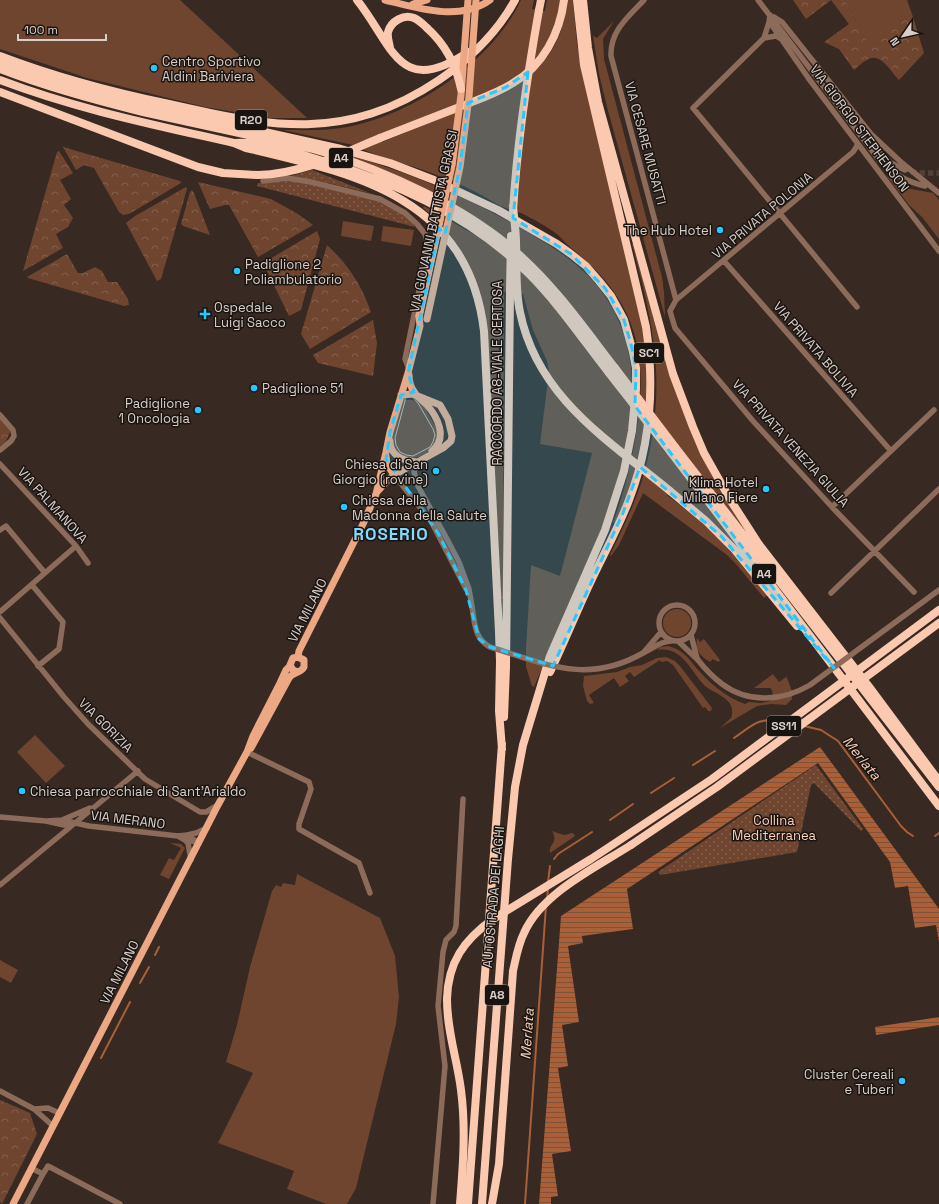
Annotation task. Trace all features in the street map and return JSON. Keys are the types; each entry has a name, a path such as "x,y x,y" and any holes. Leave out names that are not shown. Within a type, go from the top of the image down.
{"highway":[{"path":"357,0 393,54 407,66 415,70 426,71 450,63 485,40"},
{"name":"R20","path":"0,56 70,80 145,99 219,115 277,124 334,123 382,111 424,90 453,70 483,45 485,40 504,17 515,0"},
{"name":"RACCORDO A8-VIALE CERTOSA","path":"502,749 506,667 510,262 517,155 522,112 541,0"},
{"path":"0,92 198,167 223,173 260,178 308,167 484,97 520,79 535,66 549,47 559,22 564,0"},
{"name":"SC1","path":"540,690 556,659 628,502 641,462 648,430 650,408 650,360 646,327 586,71 580,40 577,0"},
{"path":"583,0 588,48 598,102 673,374 704,453 731,502 758,543 870,688 939,781"},
{"path":"393,54 389,43 388,33 390,27 397,20 404,17 411,17 418,20 440,41 448,52 457,73 461,89"},
{"path":"0,63 103,96 341,149 416,172 468,195 526,226 571,254 586,266 599,280 620,312 631,344 636,379 633,424 624,471 612,512 598,548 550,656 540,690"},
{"name":"A4","path":"0,69 43,85 102,102 321,151 366,167 428,195 493,234 516,252 558,295 612,371 672,449 939,788"},
{"name":"A4","path":"0,80 53,99 101,112 234,143 247,142 317,159 353,171 438,208 500,248 533,278 612,371"},
{"path":"234,143 246,148 343,174 376,186 409,203 428,217 441,230 455,248 470,275 478,299 484,331 498,611 500,661 499,711 502,749"},
{"path":"513,206 516,242 516,282 520,312 530,345 540,367 555,390 578,415 706,521 734,549 856,698"},
{"name":"A4","path":"672,449 856,698 939,806"},
{"name":"SS11","path":"460,1204 464,1116 460,1080 448,1025 446,999 448,983 454,963 464,945 493,919 626,837 712,779 939,610"},
{"name":"SS11","path":"492,1204 499,1164 513,971 522,937 528,925 537,913 548,901 572,882 717,788 939,622"},
{"name":"AUTOSTRADA DEI LAGHI","path":"482,1204 508,859 515,787 523,745 540,690"},
{"name":"AUTOSTRADA DEI LAGHI","path":"468,1204 502,749"}],"main road":[{"path":"385,0 443,12 456,12 482,5 490,0"},
{"path":"401,4 417,3 427,0"},
{"name":"VIA GIOVANNI BATTISTA GRASSI","path":"338,574 376,494 390,432 409,371 420,326 420,316 452,164 461,89 468,0"},
{"name":"VIA GIOVANNI BATTISTA GRASSI","path":"420,326 427,319 460,167 469,97 476,0"},
{"name":"VIA GIOVANNI BATTISTA GRASSI","path":"409,371 410,383 416,395 431,410 442,433 438,446 426,457"},
{"name":"VIA GIOVANNI BATTISTA GRASSI","path":"376,494 394,475 440,450 452,440 452,430 442,407 416,395 409,394 401,396"},
{"name":"VIA GIOVANNI BATTISTA GRASSI","path":"390,432 390,444 396,455 403,460 417,462"},
{"name":"VIA GIOVANNI BATTISTA GRASSI","path":"386,452 387,464 394,475"},
{"name":"VIA MILANO","path":"298,657 338,574"},
{"path":"298,657 303,659 305,664 302,671 297,672 290,666 292,660 298,657"},
{"name":"VIA MILANO","path":"247,752 252,736 286,670 290,666"},
{"name":"VIA MILANO","path":"13,1204 59,1112 208,828 218,805 247,752 255,742 289,678 297,672"}],"street":[{"name":"VIA CESARE MUSATTI","path":"644,0 618,29 612,44 611,56 676,300"},
{"name":"VIA GIORGIO STEPHENSON","path":"758,0 770,15 774,27 809,80 939,251"},
{"name":"VIA GIORGIO STEPHENSON","path":"770,15 782,22 871,134 902,163 939,193"},
{"path":"770,15 770,22 764,38 693,108 857,307"},
{"path":"770,15 864,138 876,156 891,171 911,182 925,186"},
{"path":"764,38 776,36 782,40"},
{"path":"864,138 885,158 905,170"},
{"name":"VIA PRIVATA POLONIA","path":"676,300 853,152 857,143"},
{"name":"VIA GIOVANNI BATTISTA GRASSI","path":"260,178 287,178 311,182 380,199 405,213 425,234 428,247 405,358 409,371"},
{"path":"911,214 923,225 939,245"},
{"name":"VIA PRIVATA BOLIVIA","path":"724,261 891,451"},
{"name":"VIA PRIVATA VENEZIA GIULIA","path":"676,300 670,311 675,328 753,421 832,507 914,592"},
{"path":"832,507 934,410"},
{"path":"0,415 13,430 14,436 11,441 0,450"},
{"path":"412,496 416,491 414,472 417,462"},
{"name":"VIA PALMANOVA","path":"0,464 76,546 88,562"},
{"path":"394,475 431,521 466,590 472,607"},
{"path":"415,479 426,503 442,529 459,562 469,589 476,633 483,643 490,647 555,667 574,670 601,669 626,662 651,650 665,641 679,642 686,640 691,635 695,626 694,618 688,609 680,605 671,606 663,612 659,623 661,632 665,638 672,641"},
{"path":"831,594 939,489"},
{"path":"0,530 6,526 45,573"},
{"path":"0,612 76,546"},
{"path":"32,585 63,622 60,647 38,666"},
{"path":"679,642 709,673 723,685 736,692 759,698 791,695 810,685 939,590"},
{"name":"VIA GORIZIA","path":"0,618 38,666 85,721 145,779 200,812 206,812 218,805"},
{"path":"643,653 661,632"},
{"path":"691,635 698,660"},
{"path":"247,752 309,782 311,789 299,824 299,829 359,863 370,893"},
{"path":"0,885 76,824 94,807 138,771"},
{"path":"433,1204 445,1066 438,1006 445,942 454,932 456,926 463,799"},
{"path":"46,821 62,820 94,807"},
{"path":"0,817 46,821 64,825 76,824"},
{"path":"62,820 76,824"},
{"name":"VIA MERANO","path":"76,824 186,837 199,843"},
{"path":"190,860 186,837 208,828"},
{"path":"0,1091 34,1109 53,1126"},
{"path":"34,1109 48,1108 59,1112"},
{"path":"27,1204 48,1166 120,1204"},
{"path":"31,1168 43,1174"}],"highlighted area":[{"path":"528,72 513,218 571,254 605,288 624,320 631,344 636,368 635,406 834,668 721,536 640,467 623,513 553,666 490,647 479,639 466,590 438,533 386,459 390,432 401,395 414,392 408,373 439,228 445,234 460,167 468,103 506,87"}],"green space":[{"name":"Centro Sportivo Aldini Bariviera","path":"0,0 180,0 307,118 271,118 205,107 87,78 0,49"},
{"path":"521,0 534,0 532,9 545,11 547,0 561,0 554,29 538,58 521,74 493,90 379,135 382,142 502,94 528,77 549,55 561,32 567,0 573,0 577,44 583,74 640,315 645,356 646,394 643,433 631,485 615,523 613,522 624,490 636,434 640,405 641,378 633,330 624,308 610,287 593,267 557,234 519,212 501,206 460,184 353,145 283,130 319,130 341,128 367,122 393,113 420,100 469,66 490,45 508,23"},
{"path":"793,0 831,0 806,19"},
{"path":"831,0 845,0 869,45 912,14 924,53 899,80 881,60 876,58 865,61 854,70 839,49 824,42 849,24"},
{"path":"845,0 907,0 912,14 869,46"},
{"path":"614,21 603,39 604,59 662,277 665,317 599,74 593,36 597,38"},
{"path":"63,147 180,181 181,183 129,214 123,215 119,212 94,168 84,165 76,170"},
{"path":"59,151 73,173 60,180 71,199 64,205 73,218 68,227 56,234 63,248 23,271 57,152"},
{"path":"334,151 407,174 454,194 500,216 547,244 570,260 591,278 608,301 624,335 631,371 632,408 626,446 604,522 534,687 532,686 526,667 531,565 560,576 592,453 540,444 549,372 547,361 533,330 523,294 504,292 503,599 501,599 487,325 478,290 466,260 448,233 437,220 423,208 424,206 477,236 520,252"},
{"path":"312,170 370,193 311,179 301,179 290,176"},
{"path":"886,175 894,181 911,189 933,193 939,200 939,239 922,217 909,205"},
{"path":"287,178 355,194 383,203 404,215 413,223 415,227 257,186 258,183"},
{"path":"198,182 271,199 298,214 313,225 258,257 229,205 210,209"},
{"path":"186,187 187,189 161,279 157,281 126,223 135,216"},
{"path":"192,190 210,235 181,224 190,192"},
{"path":"343,221 374,226 371,241 341,236"},
{"path":"383,226 414,230 411,246 381,241"},
{"path":"317,231 320,239 301,310 289,316 263,263"},
{"path":"634,243 704,459 719,489 758,547 667,453 746,557 671,488 667,495 699,520 723,543 768,595 764,598 727,555 643,493 619,545 611,556 610,555 640,487 651,443 656,409 656,374 653,339 647,303 632,244"},
{"path":"327,245 335,252 354,276 371,312 310,349 301,334"},
{"path":"67,254 78,273 83,273 95,267 102,271 108,282 117,282 128,299 129,305 124,306 27,277"},
{"path":"373,320 377,343 373,376 318,363 313,355"},
{"path":"402,400 413,400 420,402 437,431 436,441 431,449 424,455 415,458 406,457 398,453 394,446 393,434"},
{"path":"0,418 11,430 6,441 0,446"},
{"path":"677,609 687,613 691,623 687,633 677,637 667,633 663,623 667,613"},
{"path":"697,638 700,642 704,639 720,660 719,662 712,659 711,662 702,656 698,650"},
{"path":"668,646 684,654 711,683 721,691 745,704 749,702 761,703 770,701 773,696 770,688 754,688 773,674 779,682 786,677 787,678 792,691 792,699 786,705 771,704 757,706 720,728 731,718 732,711 728,701 704,685 685,660 679,655 666,650 657,650 660,647"},
{"path":"666,657 675,661 680,666 712,708 711,711 708,711 705,707 703,708 673,665 667,661 661,662 660,660 634,677 630,672 625,676 629,681 620,687 614,678 589,695 594,703 590,704 587,701 583,686 584,676 617,672 630,667 642,665 657,658"},
{"path":"35,735 65,766 46,783 17,752"},
{"name":"Collina Mediterranea","path":"816,765 863,829 861,831 814,783 811,785 797,852 660,875 658,872"},
{"path":"552,831 564,835 573,833 575,836 550,853 550,847 554,841"},
{"path":"170,843 181,844 185,848 169,879 160,875 169,858 174,860 181,848"},
{"path":"297,874 380,918 395,956 399,997 396,1024 356,1188 347,1204 326,1204 287,1189 294,1171 218,1143 253,1073 226,1062 237,1025 250,967 272,891 276,885 281,887 283,883 295,885"},
{"path":"0,960 18,970 11,983 0,977"},
{"path":"0,1100 30,1113 37,1134 2,1204 0,1202"}],"shaded area":[{"path":"820,747 939,909 939,942 936,925 915,928 908,886 895,888 890,862 818,763 627,889 633,929 582,936 583,943 568,946 579,1022 562,1025 568,1066 558,1068 571,1151 552,1154 558,1196 551,1197 551,1204 539,1204 561,916"},
{"path":"939,1017 939,1025 876,1035 875,1027"}],"waterway":[{"name":"Merlata","path":"734,738 762,721 775,720 784,722"},
{"name":"Merlata","path":"804,726 821,730 838,741 901,826 913,836"},
{"name":"Merlata","path":"693,765 715,751"},
{"name":"Merlata","path":"651,793 674,778"},
{"name":"Merlata","path":"610,820 633,804"},
{"name":"Merlata","path":"554,859 558,854 592,832"},
{"name":"Merlata","path":"935,836 939,833"},
{"name":"Merlata","path":"548,882 550,866"},
{"name":"Merlata","path":"547,900 548,888"},
{"name":"Merlata","path":"525,1204 546,906"},
{"path":"155,955 159,947"},
{"path":"140,983 149,967"},
{"path":"101,1058 130,1002"}],"tunnel":[{"path":"911,172 939,173"}],"tram line":[{"path":"409,390 411,395 418,403 435,435 430,447 413,456 400,452 396,445 395,438 405,401 405,382 422,317 455,165 463,96 470,0"}],"place":[{"name":"Centro Sportivo Aldini Bariviera","path":"154,68"},
{"name":"The Hub Hotel","path":"720,230"},
{"name":"Padiglione 2 Poliambulatorio","path":"237,271"},
{"name":"Ospedale Luigi Sacco","path":"205,314"},
{"name":"Padiglione 51","path":"254,388"},
{"name":"Padiglione 1 Oncologia","path":"198,410"},
{"name":"Chiesa di San Giorgio (rovine)","path":"436,471"},
{"name":"Klima Hotel Milano Fiere","path":"766,489"},
{"name":"Chiesa della Madonna della Salute","path":"344,507"},
{"name":"Chiesa parrocchiale di Sant'Arialdo","path":"22,791"},
{"name":"Cluster Cereali e Tuberi","path":"902,1081"}],"district":[{"name":"ROSERIO","path":"391,534"}]}
